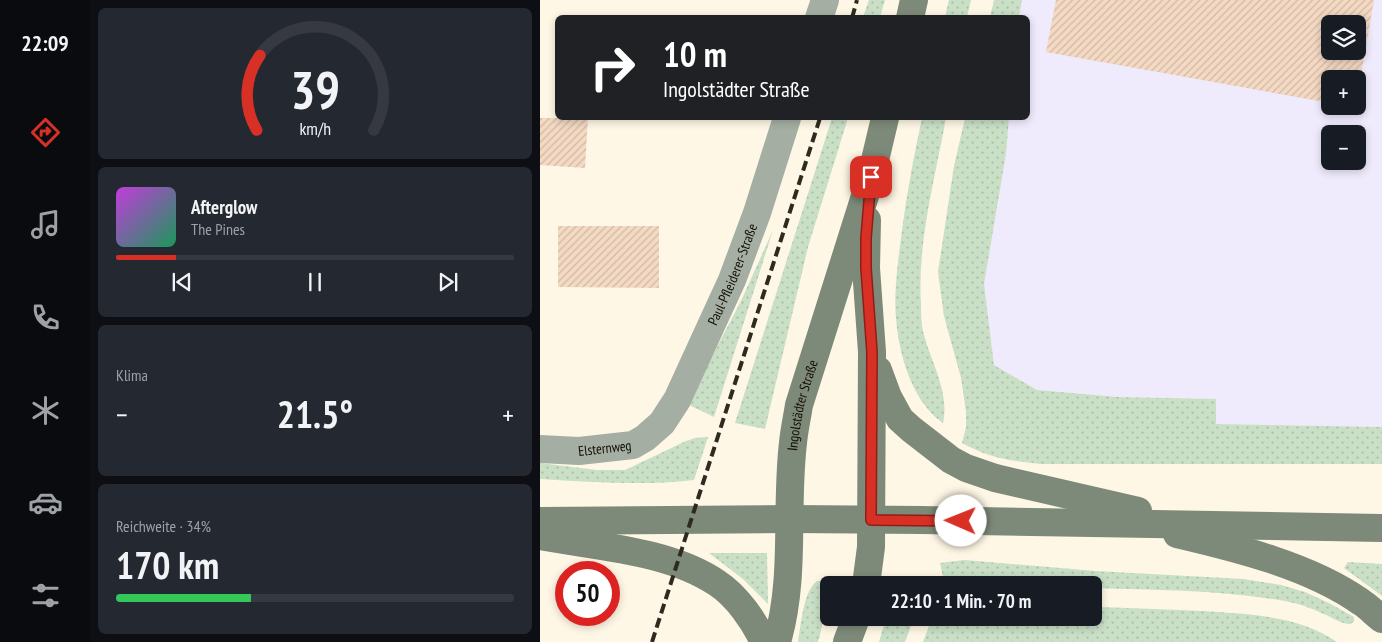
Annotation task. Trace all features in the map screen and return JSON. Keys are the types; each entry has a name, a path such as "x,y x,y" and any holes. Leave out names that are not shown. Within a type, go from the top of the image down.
{"street":[{"path":"820,15 825,0"},
{"path":"911,15 914,0"},
{"name":"Paul-Pfleiderer-Straße","path":"662,423 677,400 732,280 757,213 786,120"},
{"name":"Ingolstädter Straße","path":"777,642 784,610 787,583 792,444 799,405 871,177 885,120"},
{"name":"Ingolstädter Straße","path":"867,576 871,547 872,352 866,268 866,238 871,177"},
{"path":"872,352 888,398 900,419 936,449 958,464 995,478 1197,524"},
{"name":"Elsternweg","path":"540,449 579,451 634,445 662,423"},
{"path":"540,521 790,519 1382,528"},
{"path":"1119,523 1178,535 1291,567 1343,591 1362,602 1382,619"},
{"path":"540,536 658,558 678,563 703,574 719,584 737,602 760,633 764,642"},
{"path":"847,642 853,626"}],"shaded area":[{"path":"1022,0 1382,0 1382,427 1215,424 1216,399 1118,397 1037,390 994,365 984,284 1006,154 1009,120 1030,120 1030,15 1019,15"}],"green space":[{"path":"869,0 885,0 881,15 864,15"},
{"path":"949,0 971,0 967,15 945,15"},
{"path":"994,0 1022,0 1019,15 990,15"},
{"path":"831,120 847,120 808,247 765,429 735,423"},
{"path":"922,120 946,120 924,234 920,281 922,328 942,388 944,399 943,423 930,411 910,379 903,360 896,320 895,301 898,264 911,174"},
{"path":"965,120 1009,120 1006,154 984,284 994,365 1037,390 1118,397 1216,399 1216,424 1382,427 1382,464 1041,464 1000,458 962,443 966,427 966,412 961,378 944,316 938,272 954,166"},
{"path":"773,230 714,417 687,404 741,301"},
{"path":"708,437 694,480 637,483 540,479 540,463 597,470 625,470 686,441"},
{"path":"709,553 767,553 768,604 743,579"},
{"path":"964,560 1096,571 1243,579 1281,585 1305,592 1354,617 1354,621 1351,624 1343,623 1299,604 1233,594 1102,588 1102,576 943,576 940,563"},
{"path":"1348,562 1382,564 1382,596 1344,568"},
{"path":"817,581 820,581 820,626 822,626 822,628 818,642 798,642 806,600 812,586"},
{"path":"1102,607 1236,613 1272,617 1306,626 1337,642 923,642 929,626 1102,626"},
{"path":"884,626 911,626 905,642 879,642"}],"building":[{"path":"1056,0 1374,0 1366,46 1366,15 1321,15 1321,60 1364,60 1362,70 1321,70 1321,101 1046,52"},
{"path":"540,118 588,120 585,168 540,165"},
{"path":"558,226 659,226 659,288 558,287"}],"railway":[{"path":"853,15 857,0"},
{"path":"652,642 819,120"}],"route":[{"path":"871,177 866,238 866,268 872,352 871,520 961,521"}]}
